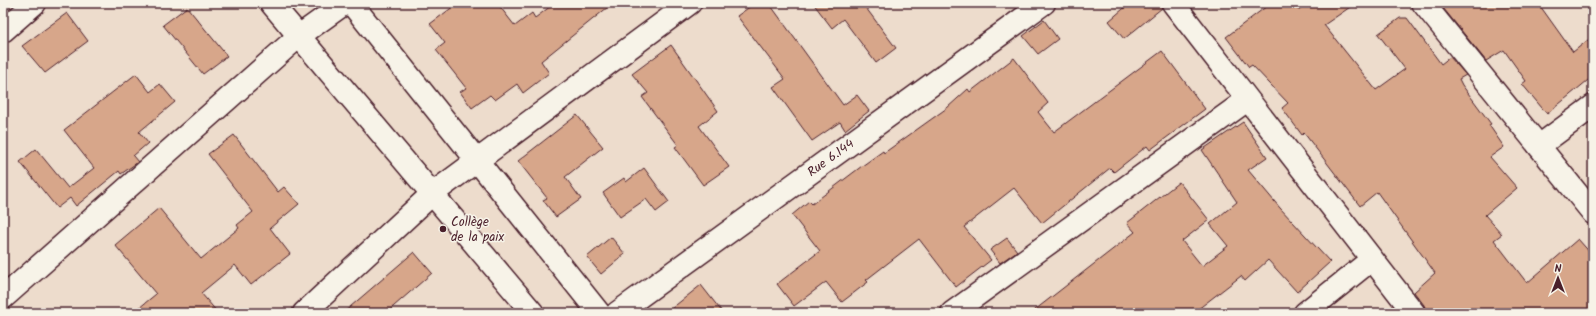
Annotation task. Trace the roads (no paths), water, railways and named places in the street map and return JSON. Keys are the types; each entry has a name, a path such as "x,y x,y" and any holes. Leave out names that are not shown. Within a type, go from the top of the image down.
{"street":[{"path":"3,31 35,3"},
{"path":"271,3 533,313"},
{"path":"3,298 299,36 345,3"},
{"path":"351,3 599,313"},
{"path":"304,313 432,194 690,3"},
{"name":"Rue 6.144","path":"617,313 1044,3"},
{"path":"1173,3 1371,260 1414,313"},
{"path":"1423,3 1593,213"},
{"path":"952,313 1247,100"},
{"path":"1539,146 1593,106"},
{"path":"1305,313 1371,260"}],"place":[{"name":"Collège de la paix","path":"443,229"}]}
